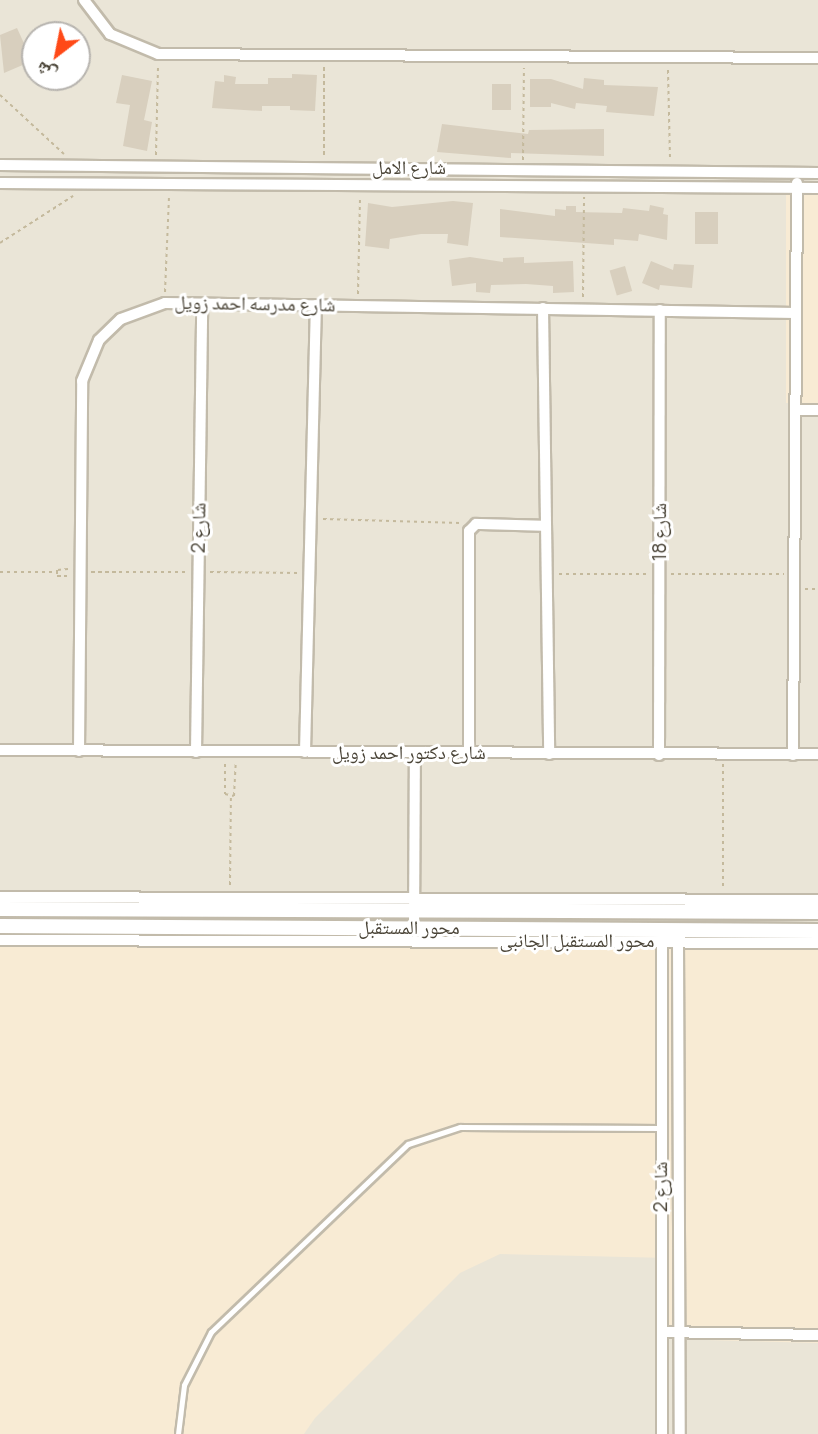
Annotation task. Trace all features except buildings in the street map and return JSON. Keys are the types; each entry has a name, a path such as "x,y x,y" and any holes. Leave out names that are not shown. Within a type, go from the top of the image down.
{"street":[{"path":"84,0 110,34 158,54 818,58"},
{"name":"شارع الامل","path":"0,165 523,168 818,173"},
{"path":"793,754 797,173"},
{"name":"شارع الامل","path":"0,183 818,188"},
{"name":"شارع مدرسه احمد زويل","path":"79,751 85,366 99,340 115,324 134,312 165,303 796,313"},
{"name":"شارع 2","path":"195,752 202,304"},
{"path":"305,752 316,305"},
{"path":"543,309 549,754"},
{"name":"شارع 18","path":"659,755 660,310"},
{"path":"796,410 818,410"},
{"path":"469,754 470,528 476,524 546,526"},
{"name":"شارع دكتور احمد زويل","path":"0,750 818,754"},
{"path":"414,928 415,753"},
{"path":"0,897 230,898 414,905 818,900"},
{"name":"محور المستقبل","path":"0,909 414,905 818,912"},
{"name":"محور المستقبل","path":"0,926 818,931"},
{"name":"محور المستقبل الجانبى","path":"0,940 818,943"},
{"name":"شارع 2","path":"662,941 662,1434"},
{"name":"شارع 2","path":"678,941 680,1434"},
{"path":"661,1128 679,1128"},
{"path":"662,1332 818,1335"}],"lane":[{"path":"178,1434 184,1385 211,1332 408,1144 460,1127 661,1128"}],"path":[{"path":"156,167 158,54"},
{"path":"324,55 324,167"},
{"path":"523,168 524,57"},
{"path":"667,57 670,170"},
{"path":"0,95 78,166"},
{"path":"0,243 92,184"},
{"path":"165,303 170,184"},
{"path":"583,308 584,186"},
{"path":"358,306 361,187"},
{"path":"312,519 460,523 470,528"},
{"path":"0,572 81,572"},
{"path":"57,572 58,577 81,572"},
{"path":"795,589 818,589"},
{"path":"230,752 236,794 231,796 225,794 230,752"},
{"path":"723,755 723,900"},
{"path":"230,898 231,796"}],"shaded area":[{"path":"0,0 818,0 818,1434 0,1434"},
{"path":"786,182 818,182 818,403 786,403"},
{"path":"0,917 818,923 818,1343 669,1339 669,1258 500,1254 460,1273 315,1418 304,1434 0,1434"}]}
